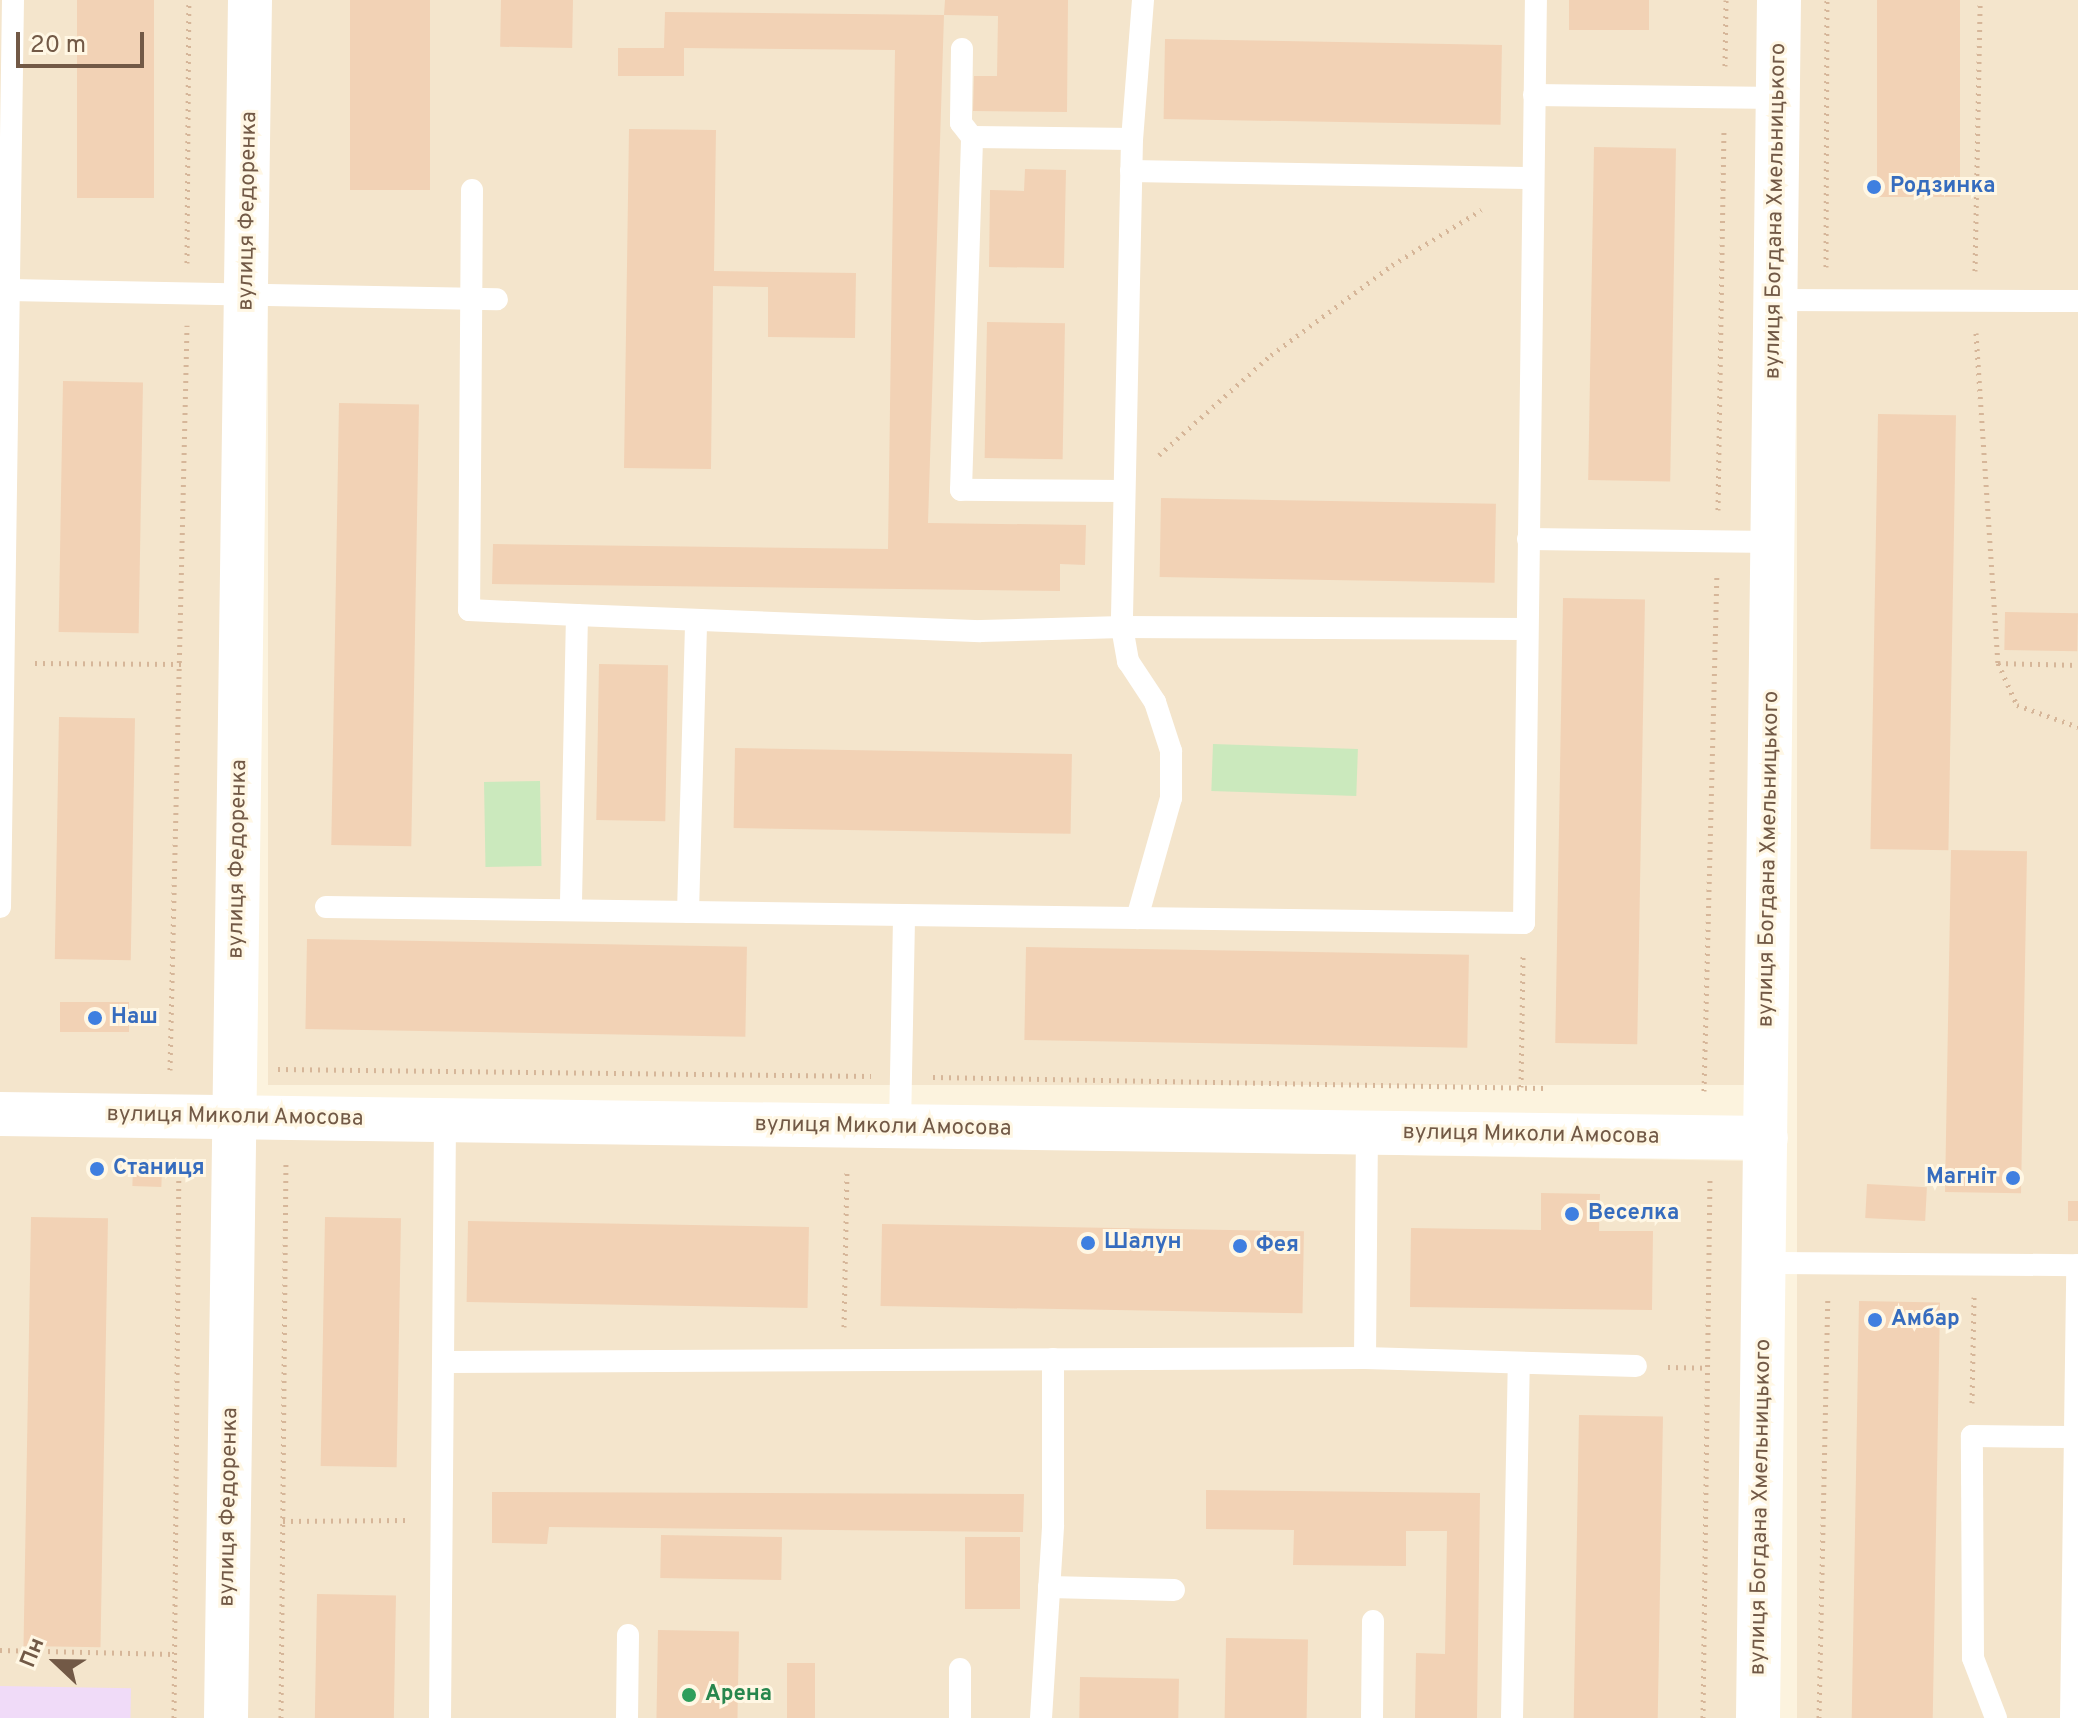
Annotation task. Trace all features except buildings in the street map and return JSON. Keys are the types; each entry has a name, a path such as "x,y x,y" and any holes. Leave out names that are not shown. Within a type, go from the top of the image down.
{"street":[{"name":"вулиця Федоренка","path":"226,1718 250,0"},
{"name":"вулиця Богдана Хмельницького","path":"1758,1718 1779,0"},
{"name":"вулиця Миколи Амосова","path":"0,1114 1766,1138"}],"lane":[{"path":"0,907 4,663 3,314 9,290 6,76 13,0"},
{"path":"1137,918 1171,798 1171,751 1155,702 1128,661 1122,627 1132,139 1143,0"},
{"path":"326,907 1524,923 1536,0"},
{"path":"962,49 961,123 972,137 961,490 1123,491"},
{"path":"1534,95 1778,98"},
{"path":"972,137 1132,139"},
{"path":"1131,171 1533,178"},
{"path":"472,190 469,610 981,631 1122,627 1526,629"},
{"path":"9,290 497,299"},
{"path":"1773,300 2078,301"},
{"path":"1528,539 1773,542"},
{"path":"571,910 577,615"},
{"path":"688,912 696,621"},
{"path":"900,1127 904,915"},
{"path":"440,1718 446,1362 445,1120"},
{"path":"1365,1358 1367,1133"},
{"path":"1764,1263 2077,1265 2071,1718"},
{"path":"446,1362 1365,1358 1519,1365 1636,1366"},
{"path":"1041,1718 1049,1587 1053,1359"},
{"path":"1512,1718 1519,1365"},
{"path":"1996,1718 1973,1658 1972,1436 2074,1437"},
{"path":"1049,1587 1174,1590"},
{"path":"1372,1718 1373,1621"},
{"path":"627,1718 628,1635"},
{"path":"960,1669 960,1718"}],"path":[{"path":"159,1070 174,1070 189,0"},
{"path":"1693,1090 1708,1091 1726,0"},
{"path":"1826,300 1827,0"},
{"path":"1980,0 1975,302 1998,663 2017,705 2078,727"},
{"path":"1123,491 1271,355 1392,265 1533,178"},
{"path":"4,663 181,664"},
{"path":"1998,663 2078,665"},
{"path":"1521,1087 1524,923"},
{"path":"278,1055 278,1070 901,1076 1560,1088"},
{"path":"173,1155 179,1154 174,1718"},
{"path":"281,1718 286,1163 302,1163"},
{"path":"832,1169 863,1169"},
{"path":"843,1360 847,1169"},
{"path":"1703,1718 1706,1177"},
{"path":"1819,1718 1829,1263"},
{"path":"1972,1436 1974,1264"},
{"path":"1636,1366 1707,1368"},
{"path":"283,1521 442,1520"},
{"path":"0,1650 174,1654"}],"shaded area":[{"path":"0,0 228,0 228,1099 0,1099"},
{"path":"268,0 1759,0 1759,1085 268,1085"},
{"path":"1797,0 2078,0 2078,1718 1797,1718"},
{"path":"0,1130 215,1134 205,1718 0,1718"},
{"path":"255,1135 1748,1161 1738,1718 245,1718"},
{"path":"0,1686 131,1688 130,1718 0,1718"}],"green space":[{"path":"1213,744 1358,749 1356,796 1211,791"},
{"path":"540,781 541,866 485,867 484,782"}],"place":[{"name":"Родзинка","path":"1874,187"},
{"name":"Наш","path":"95,1018"},
{"name":"Станиця","path":"97,1169"},
{"name":"Магніт","path":"2013,1178"},
{"name":"Веселка","path":"1572,1214"},
{"name":"Шалун","path":"1088,1243"},
{"name":"Фея","path":"1240,1246"},
{"name":"Амбар","path":"1875,1320"},
{"name":"Арена","path":"689,1695"}]}
